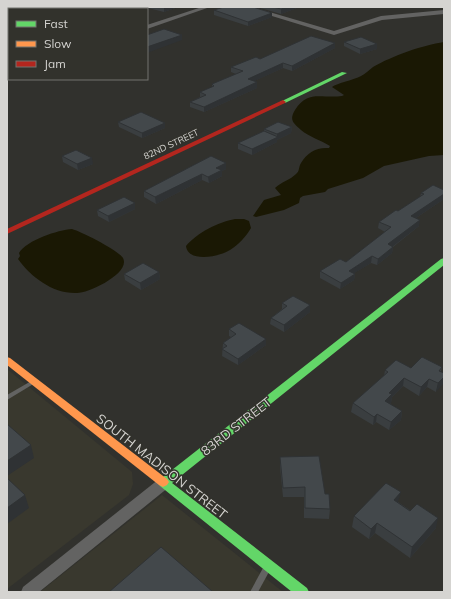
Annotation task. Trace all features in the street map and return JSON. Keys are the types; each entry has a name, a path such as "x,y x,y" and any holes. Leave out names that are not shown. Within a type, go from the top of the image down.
{"street":[{"path":"148,27 207,7"},
{"path":"246,7 334,33 381,18 442,12"},
{"path":"435,7 442,12"},
{"name":"82ND STREET","path":"7,232 344,73"},
{"name":"83RD STREET","path":"28,592 444,261"},
{"name":"SOUTH MADISON STREET","path":"7,360 302,592"}],"lane":[{"path":"7,398 34,381"},
{"path":"254,592 268,566"}],"shaded area":[{"path":"444,42 444,155 429,156 384,166 363,178 328,189 325,192 303,196 300,198 299,203 284,210 256,217 253,216 264,200 281,195 275,188 299,171 301,163 306,156 312,151 329,148 330,146 311,137 298,128 294,123 292,116 300,103 305,99 316,96 342,96 344,95 332,87 361,76 373,67 398,55 417,48"},
{"path":"235,219 244,219 249,221 251,228 244,238 233,248 219,255 205,257 192,255 188,251 186,246 196,237 208,229"},
{"path":"72,229 107,246 123,258 124,264 121,270 108,281 90,290 77,293 59,291 43,283 29,272 18,259 20,256 19,253 23,248 43,236"},
{"path":"7,369 132,472 133,484 129,495 7,589"},
{"path":"162,495 283,592 40,592"}],"building":[{"path":"39,7 89,7 86,8"},
{"path":"224,7 253,7 272,13 248,22 214,10"},
{"path":"273,7 288,7 281,9"},
{"path":"164,29 182,35 148,47 148,35"},
{"path":"311,36 335,43 292,66 283,63 248,79 257,82 204,107 190,102 206,95 200,92 214,86 212,84 243,71 231,67 256,57 260,59"},
{"path":"361,37 377,44 360,49 344,42"},
{"path":"141,112 165,123 142,133 118,122"},
{"path":"278,122 292,127 277,134 264,129"},
{"path":"264,131 278,137 252,149 238,143"},
{"path":"76,150 92,158 77,164 62,156"},
{"path":"211,156 226,163 216,168 222,170 208,177 202,174 155,197 144,191"},
{"path":"433,185 444,190 444,194 411,216 420,220 388,244 393,247 378,259 372,256 349,271 355,274 341,283 320,271 340,259 346,262 391,227 379,222 396,210 398,211 424,194 421,193"},
{"path":"124,197 135,203 108,216 97,210"},
{"path":"143,263 159,272 140,283 124,274"},
{"path":"293,296 310,305 284,325 271,318 287,306 282,303"},
{"path":"239,323 266,339 238,359 222,349 227,346 223,343 236,334 229,329"},
{"path":"422,357 442,367 439,371 444,373 444,377 438,383 429,379 421,387 404,378 389,393 392,394 385,401 402,411 391,422 377,414 374,417 353,403 388,372 385,370 396,360 411,368"},
{"path":"7,424 31,445 7,461"},
{"path":"319,456 325,494 329,494 330,509 305,508 305,487 283,488 280,457"},
{"path":"7,478 25,495 7,508"},
{"path":"386,483 401,492 394,500 410,511 417,504 438,518 412,547 377,523 371,529 354,516"},
{"path":"161,547 213,592 109,592"}],"traffic: fast":[{"path":"283,102 344,73"},
{"path":"164,483 444,261"},
{"path":"163,482 302,592"}],"traffic: slow":[{"path":"7,360 163,482"}],"traffic: jam":[{"path":"7,232 283,102"}]}
